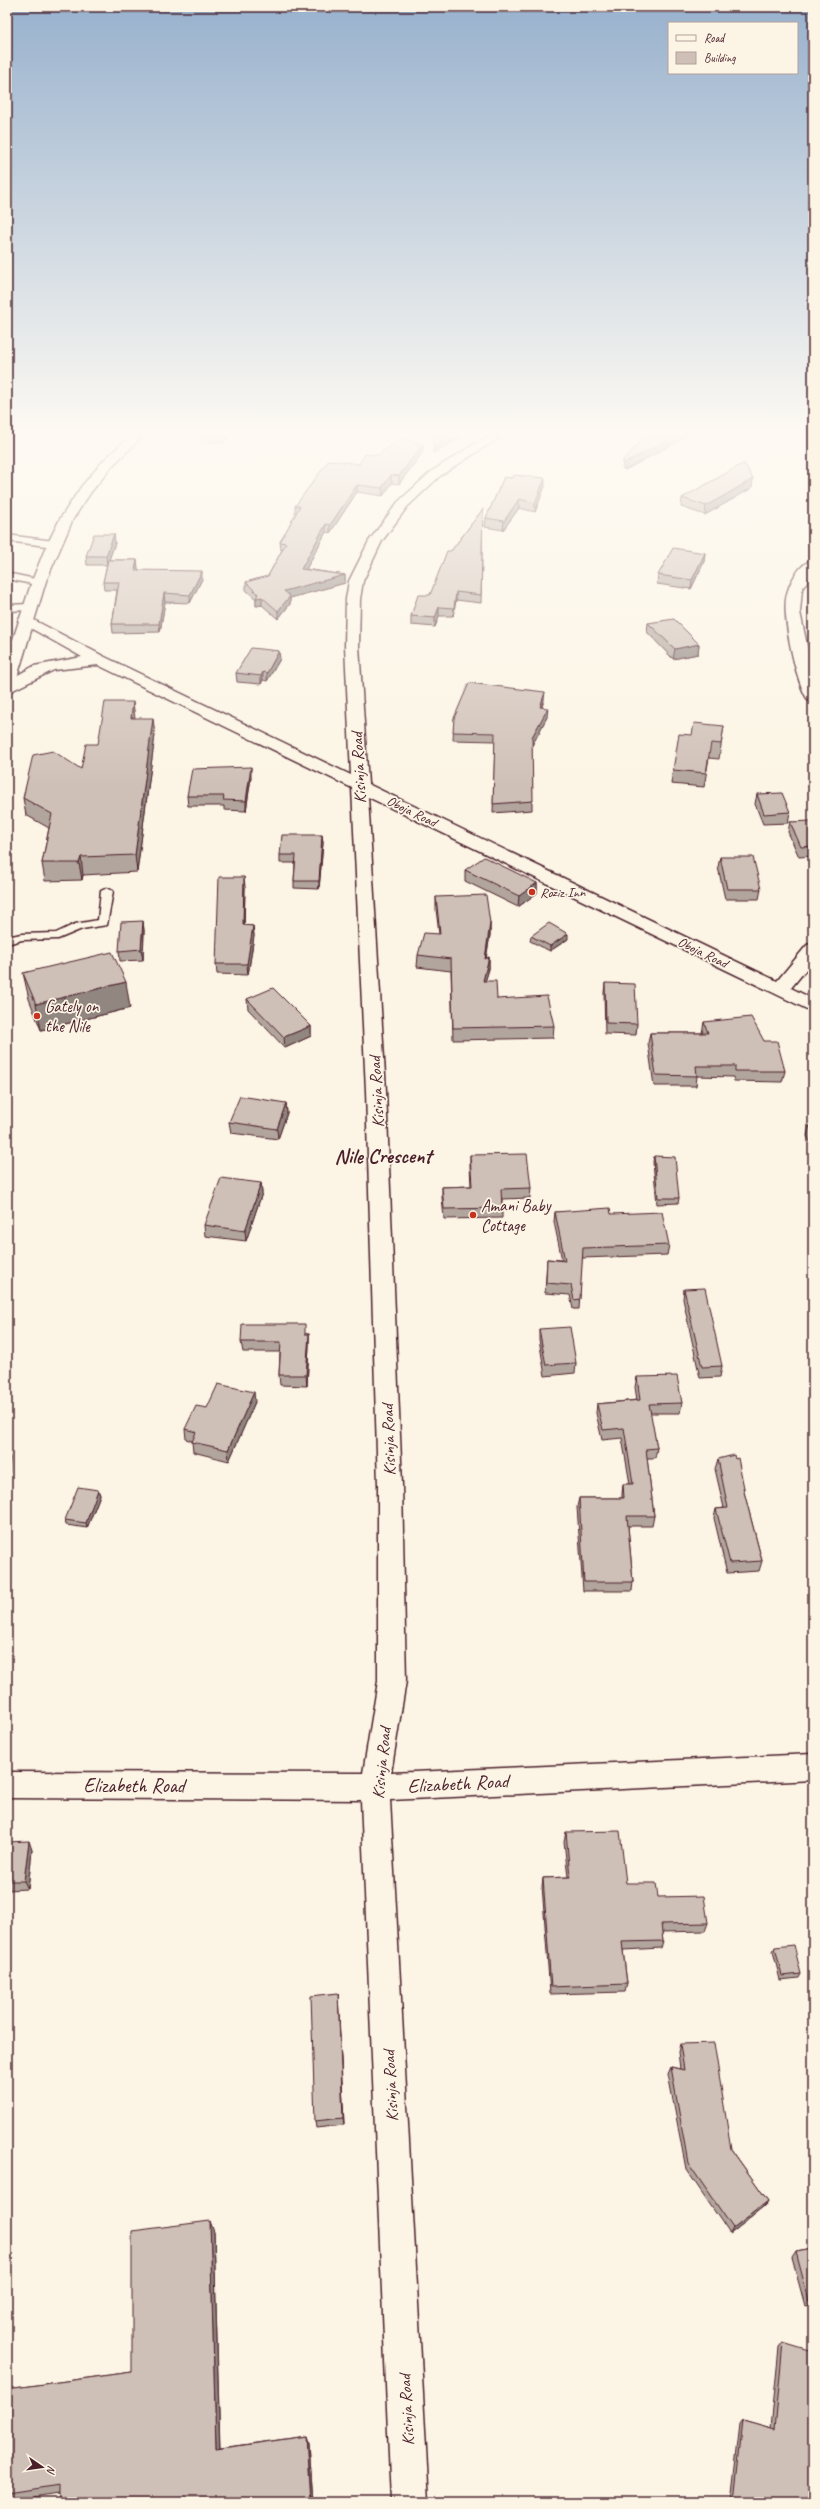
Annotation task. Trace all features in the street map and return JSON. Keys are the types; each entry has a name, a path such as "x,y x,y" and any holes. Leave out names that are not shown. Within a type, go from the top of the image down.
{"street":[{"path":"7,684 13,643 27,614 37,582 49,554"},
{"name":"Kisinja Road","path":"368,554 355,584 352,646 376,1091 390,1485 392,1681 375,1787 410,2502"},
{"path":"813,564 795,589 791,604 803,668 813,697"},
{"name":"Oboja Road","path":"27,614 100,660 813,1006"},
{"path":"7,688 31,672 46,666 100,660"},
{"path":"780,990 813,949"},
{"name":"Elizabeth Road","path":"7,1784 375,1787 813,1767"}],"lane":[{"path":"7,576 37,582"},
{"path":"7,608 27,614"},
{"path":"7,941 21,937 58,936 79,926 103,923 107,891"}],"building":[{"path":"87,554 107,554 106,556 86,556"},
{"path":"280,554 309,554 301,569 345,575 284,591 290,596 278,611 262,597 256,598 258,594 246,582 268,576"},
{"path":"446,554 482,554 481,595 456,592 454,608 439,607 435,618 411,616 418,595 430,595"},
{"path":"670,554 704,554 692,580 658,575"},
{"path":"108,560 137,560 135,570 202,571 190,595 164,593 159,624 112,624 119,582 103,582"},
{"path":"674,619 699,644 675,649 648,623"},
{"path":"251,648 279,651 267,673 263,672 261,676 236,673"},
{"path":"469,683 545,692 540,707 548,708 532,737 533,801 493,804 495,733 453,732 454,718"},
{"path":"105,702 133,702 131,718 153,718 135,855 81,857 79,863 42,863 52,814 23,798 33,755 53,751 81,769 86,744 98,744"},
{"path":"694,723 724,726 721,744 711,743 706,773 673,770 679,734 692,735"},
{"path":"251,767 246,801 223,800 224,796 187,796 192,769"},
{"path":"782,793 790,812 764,814 757,794"},
{"path":"812,821 813,846 801,847 790,822"},
{"path":"282,835 322,835 319,881 294,881 296,855 280,855"},
{"path":"484,857 537,883 519,896 465,870"},
{"path":"720,857 753,857 761,889 727,889"},
{"path":"219,877 244,877 243,925 253,926 247,964 216,964"},
{"path":"486,895 490,923 485,959 489,957 483,981 496,981 497,999 547,996 554,1026 453,1028 451,959 418,955 424,933 440,934 436,897"},
{"path":"143,921 141,949 119,951 121,922"},
{"path":"549,923 568,934 550,946 531,936"},
{"path":"112,952 126,982 36,1004 23,973"},
{"path":"605,983 635,984 637,1024 606,1023"},
{"path":"273,988 311,1026 284,1037 247,999"},
{"path":"751,1017 764,1041 777,1041 785,1071 735,1071 735,1066 696,1066 697,1076 656,1075 650,1033 708,1033 704,1022"},
{"path":"240,1096 286,1103 277,1129 229,1122"},
{"path":"813,1125 813,1133 809,1126"},
{"path":"527,1154 531,1188 501,1189 502,1208 444,1209 442,1187 472,1186 470,1155"},
{"path":"654,1156 675,1157 679,1198 658,1198"},
{"path":"221,1178 261,1183 245,1231 204,1225"},
{"path":"610,1208 611,1214 662,1212 669,1245 583,1248 580,1299 574,1300 571,1285 546,1283 547,1259 565,1261 555,1212"},
{"path":"705,1288 722,1366 702,1367 684,1289"},
{"path":"242,1324 305,1324 305,1334 309,1334 306,1375 279,1375 281,1342 241,1342"},
{"path":"570,1327 576,1363 546,1365 539,1329"},
{"path":"677,1376 682,1403 649,1404 657,1448 646,1449 654,1516 627,1516 633,1582 584,1582 579,1498 624,1498 623,1484 633,1484 624,1428 603,1430 597,1404 640,1400 637,1377"},
{"path":"218,1384 254,1392 228,1450 192,1442 196,1432 185,1429 196,1406 207,1408"},
{"path":"734,1455 735,1459 738,1458 743,1488 762,1561 730,1563 716,1509 728,1508 718,1459"},
{"path":"78,1487 98,1490 86,1523 65,1520"},
{"path":"620,1831 626,1883 656,1883 658,1897 704,1896 708,1923 661,1924 663,1941 622,1942 627,1984 551,1987 543,1878 570,1877 566,1832"},
{"path":"29,1841 24,1881 7,1881 7,1842"},
{"path":"794,1945 801,1974 782,1976 775,1947"},
{"path":"338,1993 343,2118 315,2121 311,1996"},
{"path":"714,2043 731,2149 768,2201 733,2228 688,2163 671,2067 684,2070 680,2044"},
{"path":"210,2221 216,2449 307,2436 311,2502 59,2502 59,2485 7,2493 7,2389 132,2372 132,2231"},
{"path":"813,2249 813,2300 809,2301 796,2252"},
{"path":"783,2343 813,2352 813,2502 734,2502 743,2420 775,2429"}],"place":[{"name":"Roziz Inn","path":"532,892"},
{"name":"Gately on the Nile","path":"37,1016"},
{"name":"Amani Baby Cottage","path":"473,1215"}],"district":[{"name":"Nile Crescent","path":"383,1156"}]}
